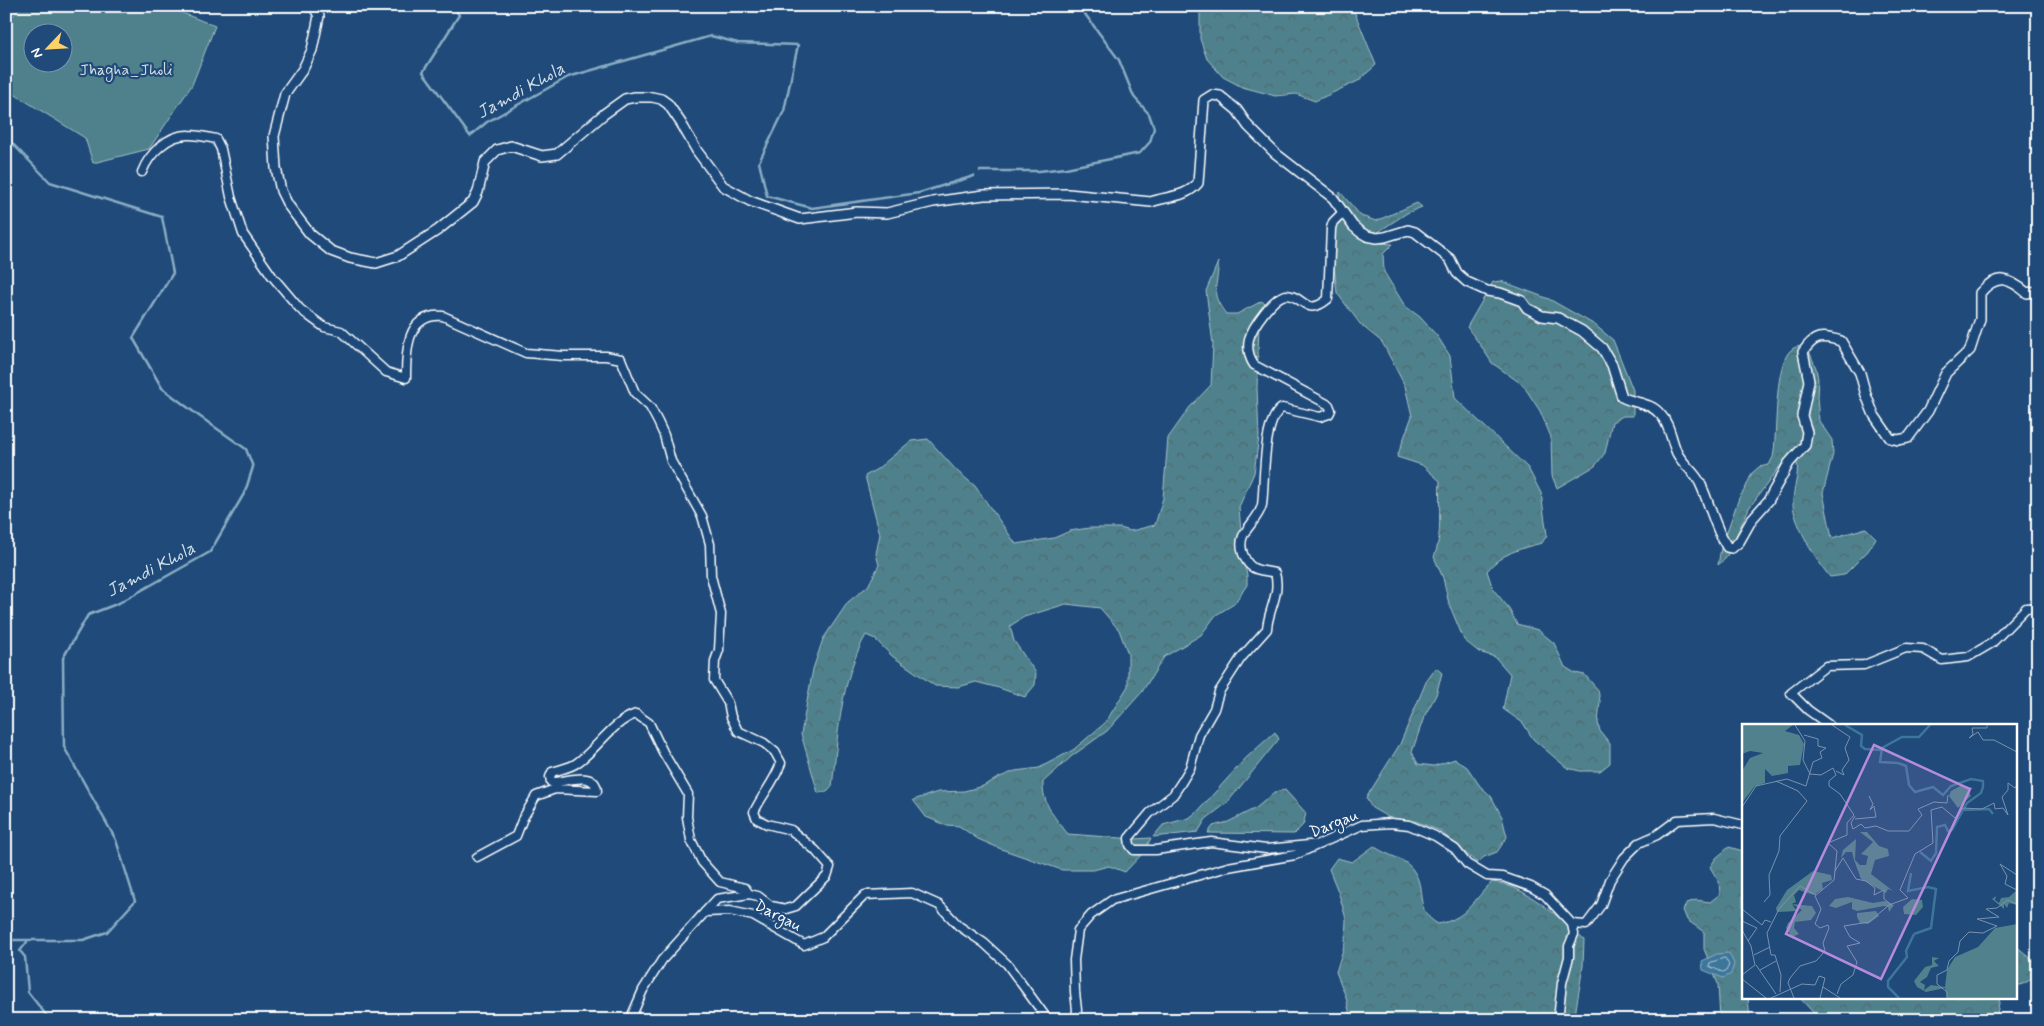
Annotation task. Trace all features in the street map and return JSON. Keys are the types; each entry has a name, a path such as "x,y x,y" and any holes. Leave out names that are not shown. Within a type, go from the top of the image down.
{"street":[{"path":"304,6 314,7 319,16 312,50 303,69 285,94 274,136 276,168 281,191 288,205 310,234 331,251 350,258 376,263 398,256 438,230 473,202 478,192 485,162 497,150 511,146 542,156 557,154 604,114 625,99 635,97 652,97 661,99 668,104 697,151 723,186 750,201 800,219 857,212 887,213 933,202 984,195 1068,194 1151,202 1161,198 1182,195 1193,189 1198,183 1204,100 1212,95 1220,96 1238,110 1248,126 1275,153 1333,198 1353,226 1368,236 1385,237 1408,230 1415,232 1450,259 1457,273 1467,282 1487,291 1500,293 1522,301 1527,308 1542,316 1558,318 1592,339 1602,348 1612,365 1622,398 1651,407 1661,414 1669,428 1670,438 1683,464 1693,472 1699,482 1718,532 1727,547 1732,548 1739,542 1752,519 1768,501 1789,463 1805,445 1807,432 1802,416 1809,381 1802,352 1809,342 1826,336 1841,341 1860,373 1866,396 1874,415 1890,438 1898,440 1908,438 1928,410 1946,373 1970,350 1980,319 1980,293 1990,282 2004,279 2014,283 2027,293 2038,291"},
{"path":"142,172 146,161 168,141 187,135 216,139 221,149 231,197 243,234 261,262 300,309 324,326 341,331 386,372 406,378 406,350 410,337 422,320 432,315 443,316 526,352 563,356 606,356 621,359 635,393 650,407 658,422 671,461 702,516 710,544 711,576 721,614 719,650 715,661 714,680 728,702 731,717 738,731 764,743 775,752 781,763 775,777 760,799 754,812 757,819 767,824 791,830 815,850 830,868 827,876 817,888 796,906 786,909 771,906 758,896 749,894 717,899 662,960 643,990 630,1020"},
{"path":"1320,844 1266,849 1211,842 1156,850 1134,850 1130,845 1129,838 1150,813 1173,795 1181,784 1190,768 1200,736 1214,709 1219,692 1241,658 1267,629 1267,620 1276,593 1277,579 1275,573 1253,568 1245,560 1240,539 1245,530 1260,514 1269,426 1277,411 1282,408 1320,417 1329,414 1331,410 1328,405 1254,365 1249,352 1249,339 1271,304 1280,297 1285,295 1291,296 1309,306 1322,304 1328,299 1331,228 1333,222 1343,212"},
{"path":"1828,724 1808,710 1791,693 1826,666 1864,665 1906,648 1924,649 1942,660 1968,657 1992,643 2026,608 2038,607"},
{"path":"477,857 516,836 536,796 555,789 597,791 597,787 591,780 579,778 551,782 550,777 552,772 576,764 624,718 636,714 649,724 688,794 687,816 691,840 702,862 720,882 746,888 749,894"},
{"path":"1558,1020 1562,983 1569,957 1569,946 1574,934 1572,924 1586,925 1590,920 1601,905 1610,880 1624,858 1639,843 1657,834 1677,820 1714,818 1742,825"},
{"name":"Dargau","path":"1075,1020 1078,1010 1075,992 1074,960 1078,930 1091,915 1112,900 1228,867 1295,855 1362,825 1391,823 1410,825 1435,836 1455,849 1467,864 1487,876 1503,877 1531,887 1545,895 1572,924"},
{"name":"Dargau","path":"705,912 730,911 753,916 804,945 823,937 865,895 912,893 939,905 959,926 984,943 1008,964 1048,1020"}],"green space":[{"name":"Jhagha_Jholi","path":"22,6 165,6 215,26 192,85 149,149 93,163 85,138 6,89 6,7 13,16"},
{"path":"1200,6 1352,6 1376,65 1358,81 1315,101 1296,94 1275,96 1242,87 1223,77 1207,59 1200,39"},
{"path":"1340,192 1361,216 1376,221 1417,203 1422,207 1407,213 1378,232 1381,243 1393,244 1383,254 1384,272 1405,306 1420,317 1438,337 1450,356 1455,398 1528,468 1541,493 1547,535 1542,543 1505,556 1487,571 1493,589 1508,607 1517,624 1538,630 1554,643 1565,667 1575,673 1585,675 1598,690 1600,701 1598,723 1600,731 1610,744 1610,763 1600,771 1580,771 1567,768 1533,739 1523,723 1503,709 1510,674 1495,657 1479,652 1464,640 1449,604 1443,578 1434,557 1439,530 1440,481 1422,465 1397,457 1412,416 1405,386 1382,342 1361,325 1337,293 1334,267 1334,228"},
{"path":"1218,262 1216,294 1217,300 1226,314 1237,314 1262,301 1268,307 1259,323 1257,388 1259,437 1254,473 1239,507 1247,585 1234,604 1216,615 1201,635 1164,657 1142,692 1107,731 1072,756 1043,782 1047,804 1068,834 1134,839 1151,838 1144,852 1125,872 1109,866 1093,870 1062,870 1001,849 978,839 959,826 946,825 926,817 913,800 938,792 964,791 983,786 1015,771 1039,768 1073,750 1105,723 1128,686 1128,654 1119,630 1100,608 1066,604 1024,617 1010,626 1014,641 1036,673 1035,685 1025,697 976,682 958,687 935,686 892,656 875,639 866,635 857,653 845,690 832,787 827,792 818,793 801,734 813,669 823,639 848,602 868,586 879,565 876,554 880,534 865,476 877,469 911,441 928,439 957,471 975,486 1016,544 1054,538 1070,531 1089,528 1120,528 1131,531 1155,525 1163,498 1168,438 1190,407 1211,385 1213,344 1206,291"},
{"path":"1501,281 1549,299 1595,325 1613,340 1633,390 1633,416 1623,416 1612,422 1605,453 1595,466 1557,488 1552,476 1551,437 1540,411 1523,385 1492,363 1467,327 1493,282"},
{"path":"1807,346 1816,368 1818,379 1819,421 1832,440 1833,454 1823,493 1832,538 1866,528 1876,538 1868,551 1844,575 1830,577 1807,543 1794,513 1793,498 1798,468 1795,455 1784,461 1749,508 1726,558 1718,565 1721,548 1739,498 1752,473 1759,467 1769,465 1773,457 1779,383 1786,357 1792,349"},
{"path":"1436,668 1442,673 1436,695 1424,717 1412,752 1418,764 1434,766 1455,759 1467,767 1480,786 1491,796 1502,817 1507,837 1497,852 1484,857 1477,863 1440,831 1415,821 1400,824 1372,808 1366,798 1400,744 1426,682"},
{"path":"1275,732 1279,739 1227,803 1206,819 1198,832 1153,837 1163,825 1189,818 1198,811 1246,758"},
{"path":"1285,790 1306,813 1303,825 1294,834 1208,833 1213,826 1228,822 1256,808 1275,792"},
{"path":"1374,846 1402,860 1411,868 1418,880 1423,907 1431,919 1438,924 1456,918 1463,913 1492,882 1517,889 1541,904 1564,922 1584,940 1583,966 1576,1020 1351,1020 1346,997 1336,972 1345,943 1346,919 1329,869 1337,858 1352,862"},
{"path":"1729,847 1742,851 1742,998 1748,998 1750,1020 1720,1020 1718,984 1704,949 1704,932 1687,920 1683,910 1687,903 1696,900 1710,902 1720,894 1719,882 1710,867 1716,858"},
{"path":"2016,946 2034,961 2038,961 2038,966 2032,978 2016,986"},
{"path":"1800,998 2000,998 1996,1020 1820,1020"}],"water":[{"path":"1729,953 1734,964 1731,974 1723,978 1703,970 1702,961 1717,954"}],"waterway":[{"name":"Jamdi Khola","path":"453,6 459,15 423,72 470,136 487,122 568,77 711,36 738,43 798,45 784,111 759,162 767,196 812,208 919,193 974,176"},
{"path":"980,171 1039,171 1066,168 1140,153 1150,142 1154,128 1149,114 1134,97 1119,60 1079,6"},
{"name":"Jamdi Khola","path":"6,137 50,182 162,217 173,273 133,338 162,388 246,449 253,467 245,492 210,552 119,603 88,615 63,658 64,747 116,840 135,901 107,932 83,940 6,940"},
{"path":"27,942 20,951 25,957 28,992 50,1020"}]}
